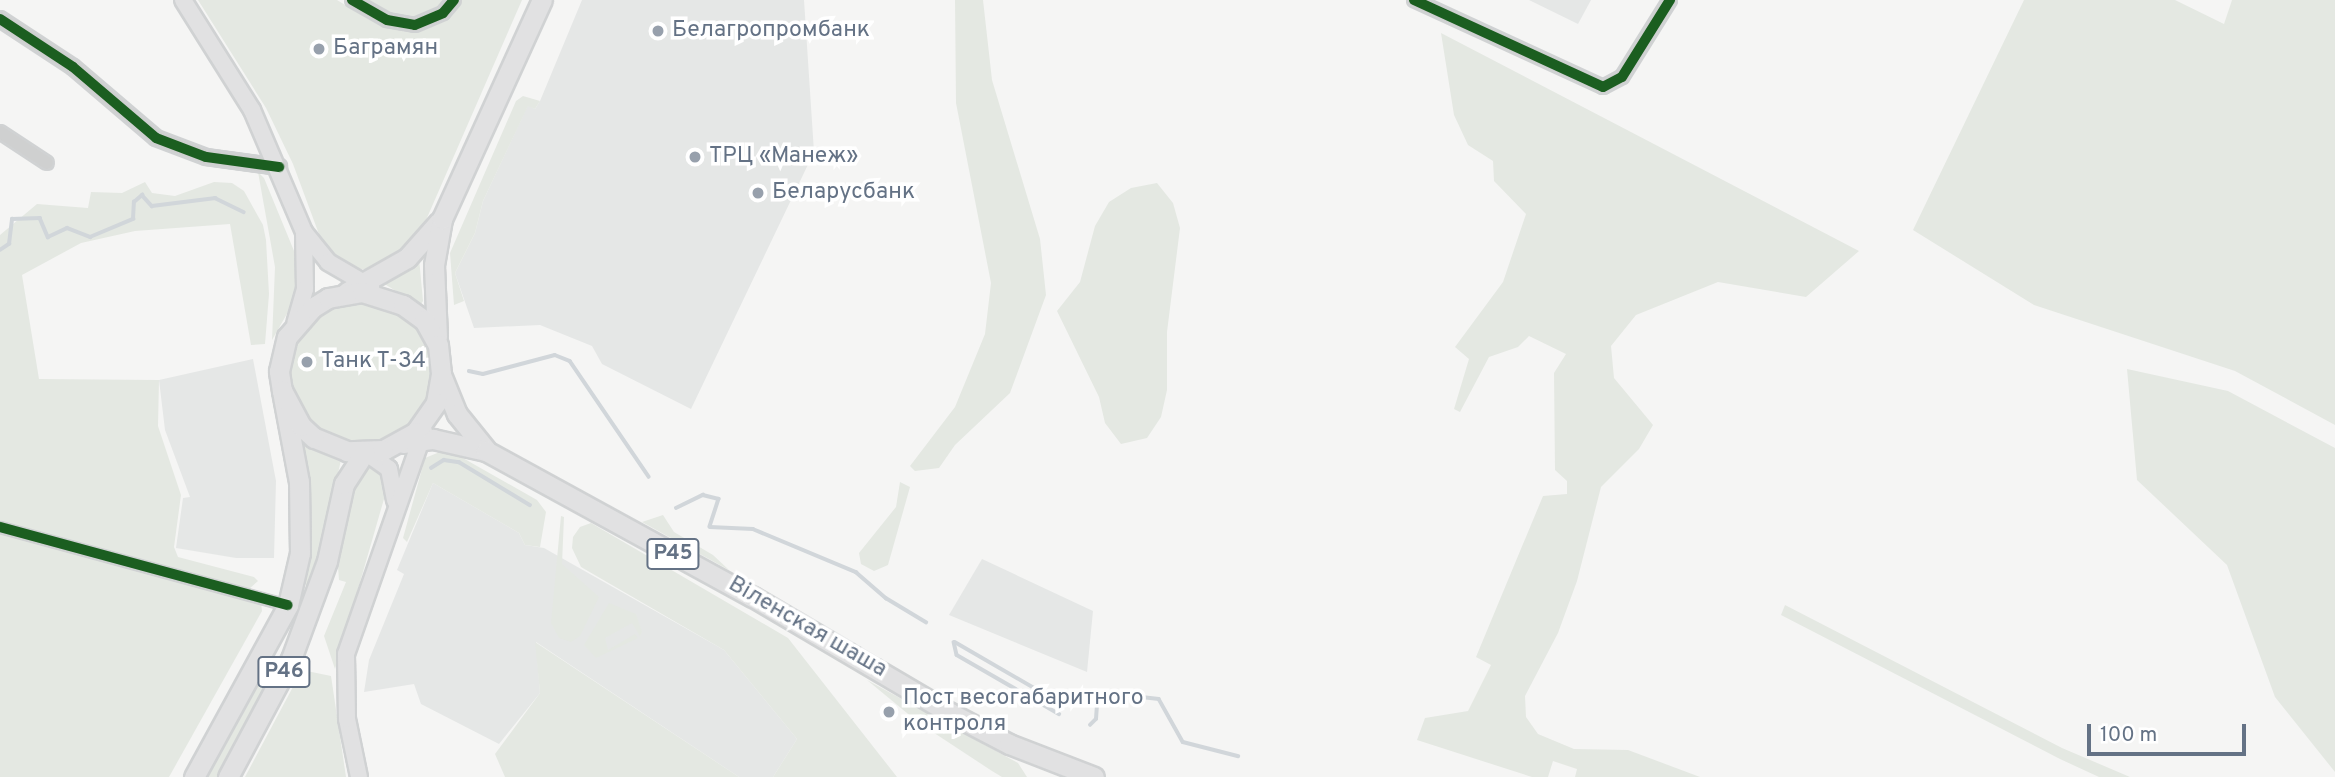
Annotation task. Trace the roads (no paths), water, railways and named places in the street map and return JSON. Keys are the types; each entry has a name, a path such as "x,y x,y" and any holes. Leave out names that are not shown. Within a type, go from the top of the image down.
{"main road":[{"name":"Р46","path":"282,391 301,426 314,438 347,451 365,452 399,444 427,418 440,390 433,265 442,219 542,0"},
{"path":"189,5 252,110 279,167 304,232 328,262 384,296"},
{"name":"Р46","path":"194,777 288,605 300,553 302,515 282,391 281,353 295,323 312,308 364,282 418,248 442,219"},
{"path":"295,323 305,289 304,232"},
{"name":"Р46","path":"343,293 384,296 424,320 438,345"},
{"name":"Р45","path":"441,374 457,414 486,451"},
{"path":"359,777 347,719 346,654 427,418"},
{"name":"Р45","path":"399,444 421,440 451,441 486,451"},
{"name":"Віленская шаша","path":"486,451 753,597 950,713 1009,744 1094,777"},
{"name":"Р46","path":"228,777 291,659 327,561 344,484 365,452"},
{"path":"365,452 389,469 395,506"}],"street":[{"path":"352,0 387,20 415,24 443,13 454,1"},
{"path":"1414,0 1603,87 1622,77 1670,0"},
{"path":"0,19 73,67 156,138 206,157 279,167"},
{"path":"0,132 47,163"},
{"path":"0,527 288,605"}],"waterway":[{"path":"0,250 9,244 12,219 40,218 48,237 67,228 90,237 133,219 134,202 142,195 152,206 215,198 244,212"},
{"path":"469,371 483,374 555,355 570,361 649,477"},
{"path":"431,468 444,460 459,462 530,505"},
{"path":"676,508 703,495 719,499 710,527 753,529 856,572 886,598 926,622"},
{"path":"954,642 957,655 1059,714"},
{"path":"955,642 1062,704"},
{"path":"1090,725 1096,719 1098,692 1159,699 1183,742 1238,756"}],"place":[{"name":"Белагропромбанк","path":"658,31"},
{"name":"Баграмян","path":"319,49"},
{"name":"ТРЦ «Манеж»","path":"695,157"},
{"name":"Беларусбанк","path":"758,193"},
{"name":"Танк Т-34","path":"307,362"},
{"name":"Пост весогабаритного контроля","path":"889,712"}]}
